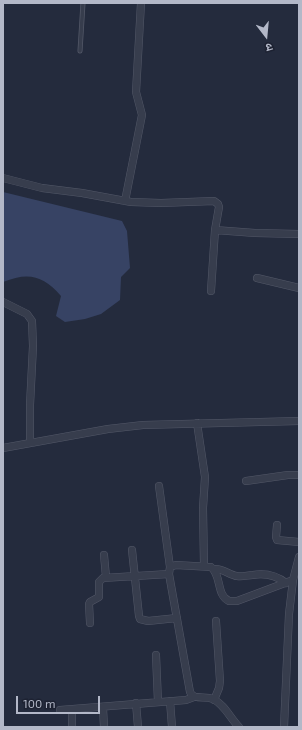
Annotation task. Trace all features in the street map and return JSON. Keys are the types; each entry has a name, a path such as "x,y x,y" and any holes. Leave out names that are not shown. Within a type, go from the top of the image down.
{"street":[{"path":"125,201 142,115 136,95 141,3"},
{"path":"3,178 42,188 82,193 125,201 144,203 214,201 219,207 215,230 211,291"},
{"path":"215,230 299,234"},
{"path":"257,278 299,288"},
{"path":"3,302 27,314 32,321 33,346 30,443"},
{"path":"3,448 123,427 166,424 299,421"},
{"path":"197,423 205,477 203,508 204,566"},
{"path":"246,481 288,475 299,475"},
{"path":"158,486 169,571 177,618 190,692 194,697"},
{"path":"277,525 277,540 299,542"},
{"path":"132,550 140,619 148,621 177,618"},
{"path":"104,555 106,578"},
{"path":"284,727 289,614 299,557"},
{"path":"90,622 88,604 99,597 99,582 100,580 106,578 169,571 176,565 204,566 220,569 237,576 257,574 270,576 278,578 286,583"},
{"path":"214,569 216,571 221,592 229,601 237,601 294,580"},
{"path":"214,700 219,688 220,680 216,621"},
{"path":"156,655 158,702"},
{"path":"60,710 103,708 136,703 186,700 194,697 214,700 227,712 239,727"},
{"path":"170,701 172,727"},
{"path":"136,703 138,727"},
{"path":"103,708 104,727"},
{"path":"72,710 72,727"}],"lane":[{"path":"80,50 83,3"}],"water":[{"path":"3,192 122,221 127,231 130,268 121,277 120,300 101,314 85,319 65,322 56,316 61,296 48,284 35,277 28,276 3,282"}]}
